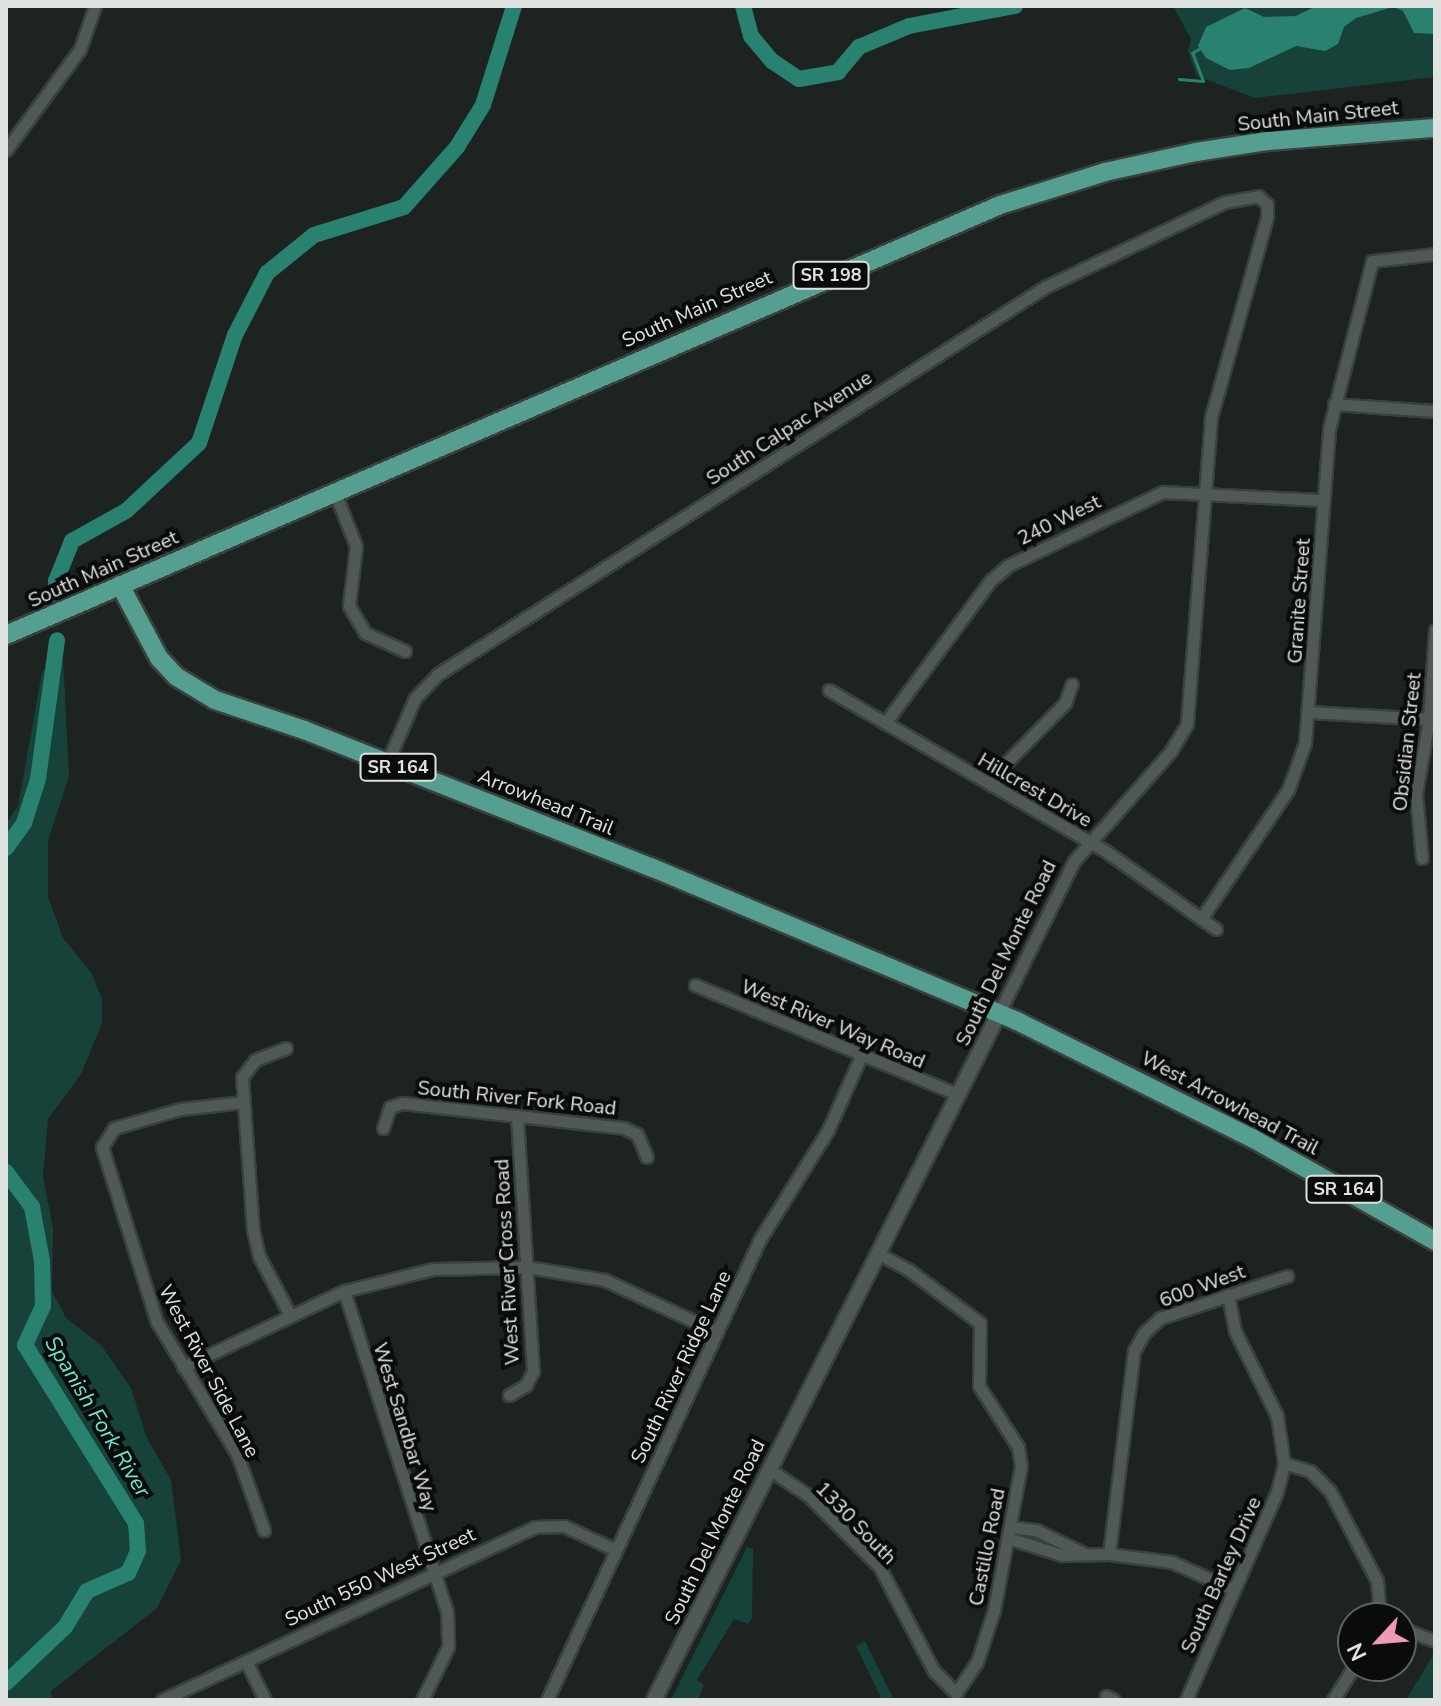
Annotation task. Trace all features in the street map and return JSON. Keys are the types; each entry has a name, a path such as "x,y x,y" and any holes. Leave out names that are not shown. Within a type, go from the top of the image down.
{"main road":[{"name":"South Main Street","path":"6,635 939,228 1054,186 1154,161 1268,141 1435,128"},
{"name":"Arrowhead Trail","path":"120,585 149,643 177,677 215,700 387,763 999,1013"},
{"name":"West Arrowhead Trail","path":"999,1013 1148,1083 1435,1241"}],"street":[{"path":"6,150 75,57 95,6"},
{"name":"South Calpac Avenue","path":"387,763 415,698 447,668 1045,287 1225,202 1251,195 1264,200"},
{"name":"South Del Monte Road","path":"654,1700 999,1013 1057,890 1088,842 1171,751 1187,724 1214,399 1267,217 1264,200"},
{"name":"Granite Street","path":"1201,919 1288,790 1302,757 1309,712 1323,500 1334,404 1372,261 1435,254"},
{"path":"1334,404 1435,411"},
{"path":"335,493 356,546 349,606 365,633 405,651"},
{"name":"240 West","path":"885,723 1004,568 1156,494 1205,493 1323,500"},
{"name":"Obsidian Street","path":"1422,858 1416,794 1429,719 1435,630"},
{"path":"992,786 1008,760 1065,703 1072,684"},
{"name":"Hillcrest Drive","path":"829,690 1088,842 1216,929"},
{"path":"1309,712 1429,719"},
{"name":"West River Way Road","path":"695,985 957,1094"},
{"path":"286,1048 246,1067 243,1102 253,1230 259,1256 290,1315"},
{"name":"South River Ridge Lane","path":"547,1700 760,1239 828,1130 861,1056"},
{"name":"West River Side Lane","path":"243,1102 161,1113 114,1128 104,1136 102,1147 143,1286 183,1367 237,1454 264,1530"},
{"name":"South River Fork Road","path":"383,1128 390,1107 402,1103 624,1128 637,1134 647,1157"},
{"name":"West River Cross Road","path":"509,1395 526,1385 533,1371 517,1116"},
{"name":"Castillo Road","path":"877,1253 920,1278 980,1323 979,1386 1018,1447 1021,1466 994,1610 977,1662 956,1693"},
{"path":"183,1367 344,1291 433,1269 527,1267 605,1280 717,1332"},
{"name":"600 West","path":"1109,1554 1134,1351 1144,1333 1160,1318 1287,1276"},
{"name":"West Sandbar Way","path":"344,1291 450,1630 443,1662 422,1700"},
{"path":"1228,1295 1235,1331 1277,1416 1284,1463 1310,1471 1330,1491 1377,1581 1379,1602"},
{"name":"South Barley Drive","path":"1186,1700 1277,1492 1284,1463"},
{"name":"1330 South","path":"769,1469 809,1496 879,1566 934,1671 956,1693"},
{"name":"South 550 West Street","path":"162,1700 535,1527 564,1526 616,1550"},
{"path":"1009,1532 1062,1555 1109,1554 1172,1562 1234,1590"},
{"path":"246,1661 265,1700"},
{"path":"1333,1700 1344,1682"}],"shaded area":[{"path":"1173,6 1435,6 1435,77 1255,98 1197,76 1188,51 1191,39"},
{"path":"1316,6 1435,6 1435,34 1414,33 1403,11 1393,7 1356,18 1344,27 1338,44 1325,51 1296,46 1249,68 1230,70 1206,58 1198,46 1206,27 1245,8 1264,17 1296,16"},
{"path":"63,657 69,776 48,841 48,897 63,938 92,974 102,999 102,1023 81,1074 48,1119 43,1176 53,1229 52,1291 66,1318 101,1345 131,1388 146,1436 171,1480 181,1560 157,1608 51,1691 52,1700 6,1700 6,823 18,806 42,672"},
{"path":"747,1547 753,1549 752,1618 748,1624 734,1619 697,1680 704,1685 698,1700 671,1700"},
{"path":"865,1641 894,1700 882,1700 856,1646"},
{"path":"1435,1652 1435,1700 1406,1700"}],"waterway":[{"name":"Spanish Fork River","path":"56,596 56,581 72,541 126,511 199,443 235,335 267,273 314,235 404,207 457,147 483,105 514,6"},
{"name":"Spanish Fork River","path":"743,6 751,36 772,61 799,79 838,72 859,47 909,26 1015,6"},
{"path":"1179,79 1203,81 1192,53 1200,48"},
{"name":"Spanish Fork River","path":"6,848 24,823 38,779 57,640"},
{"name":"Spanish Fork River","path":"6,1172 32,1207 42,1261 43,1306 25,1345 136,1523 138,1551 128,1573 87,1591 65,1627 6,1683"}]}
